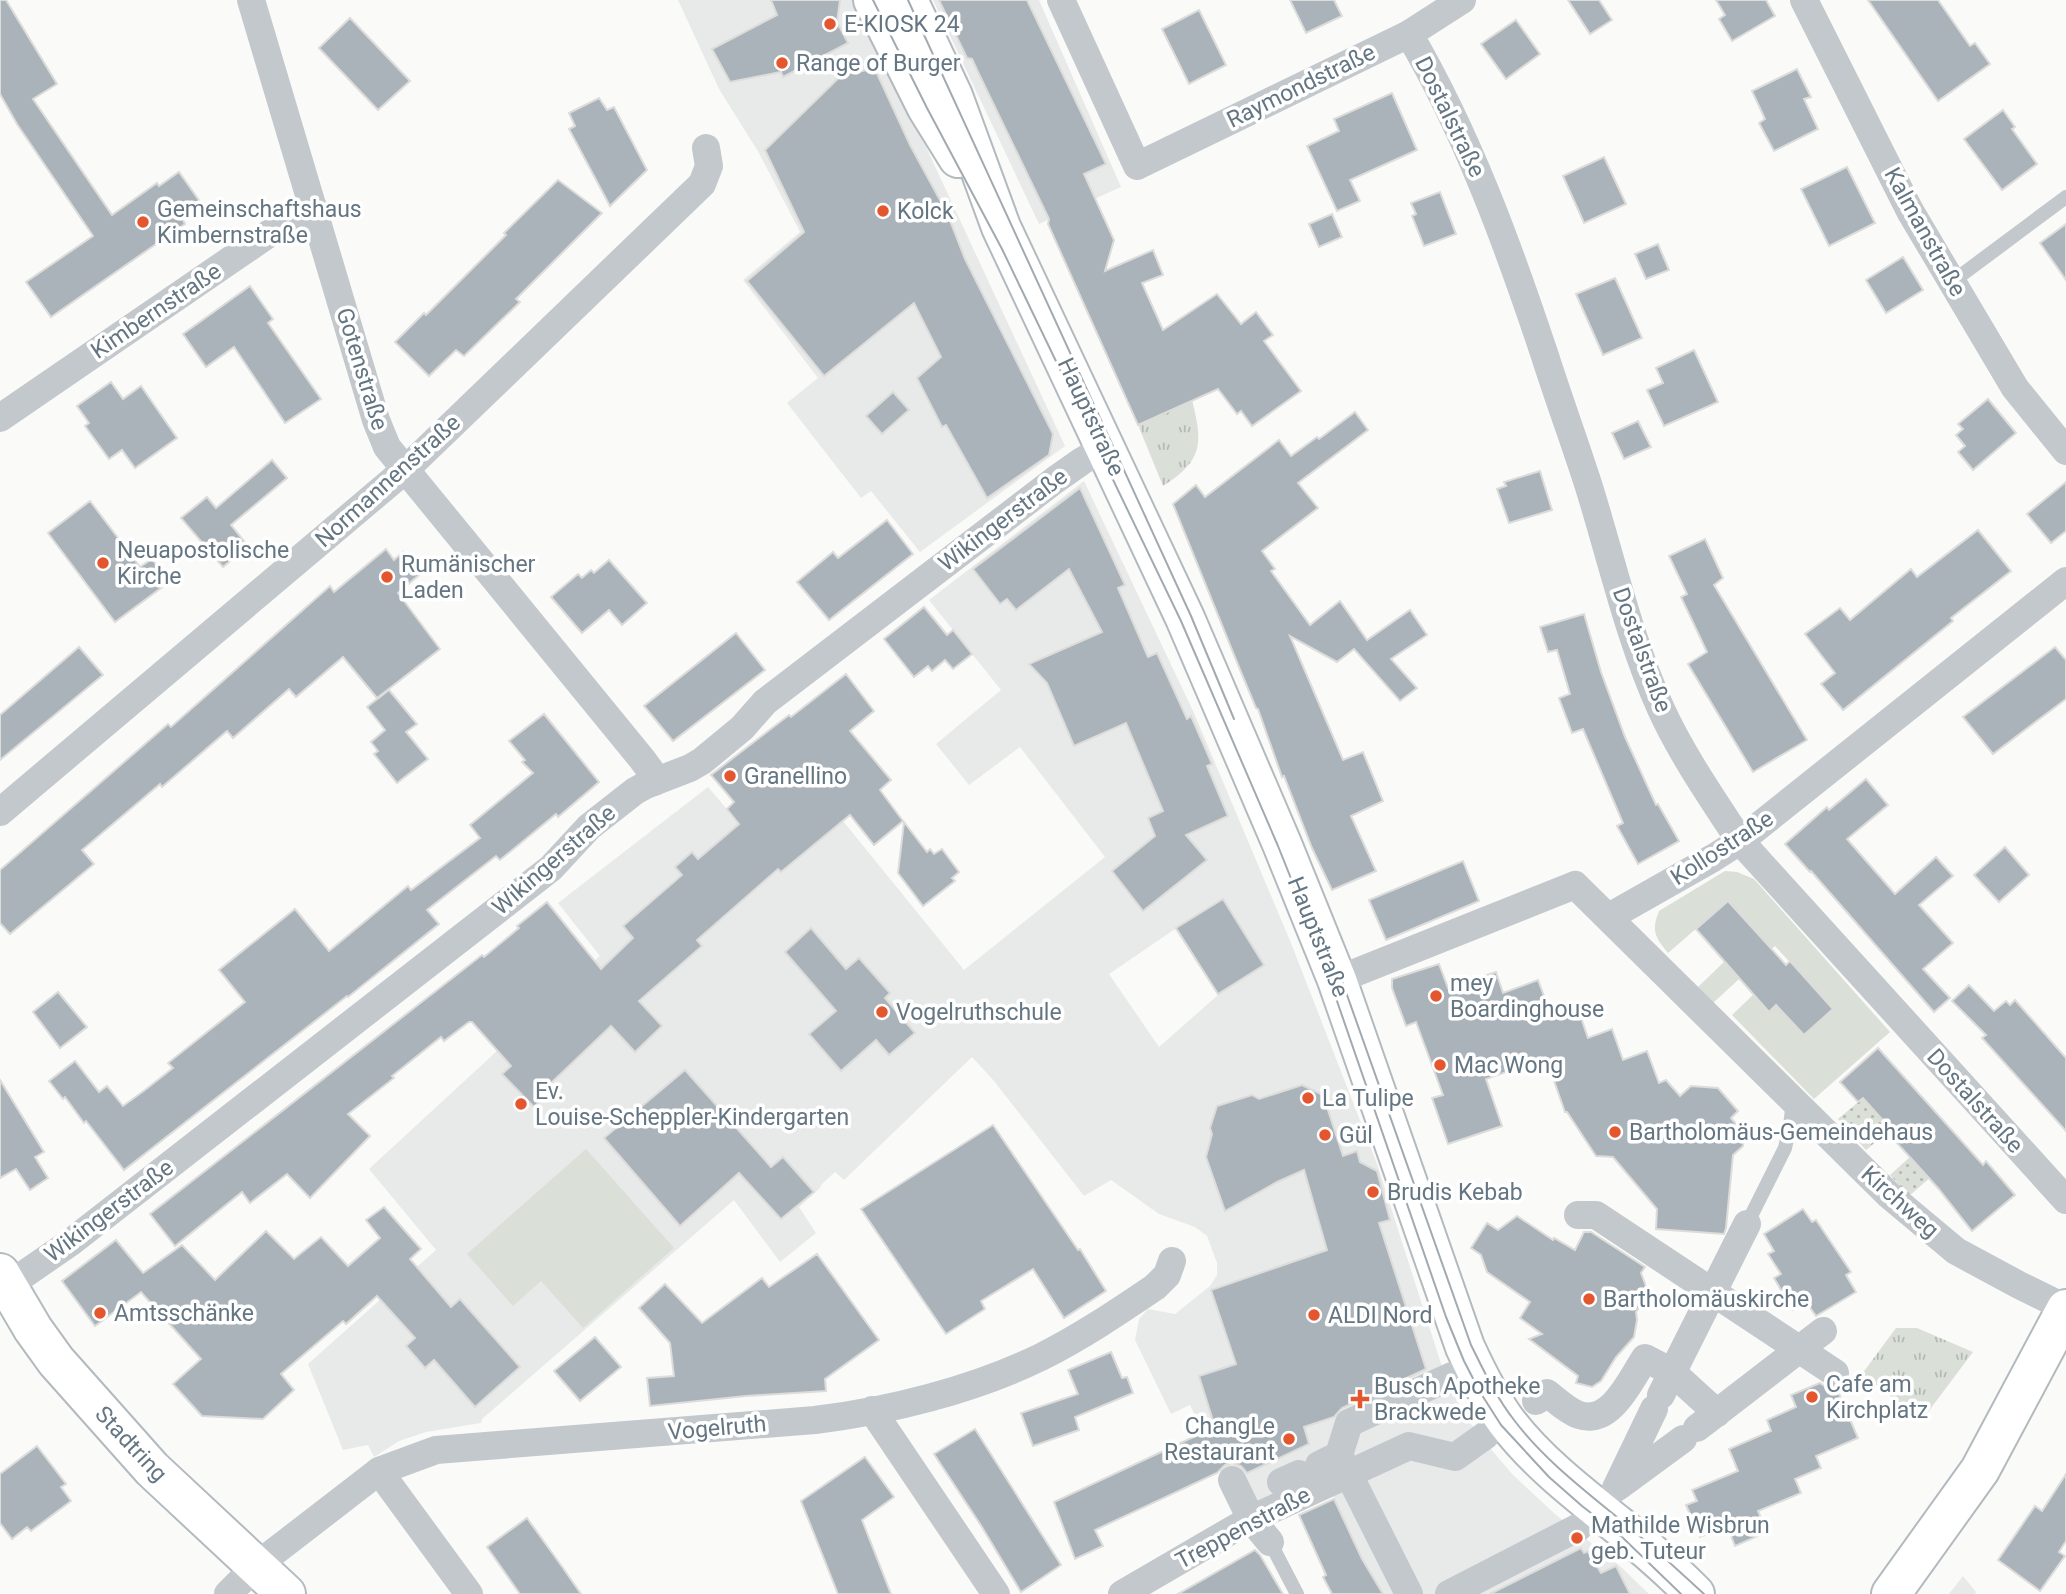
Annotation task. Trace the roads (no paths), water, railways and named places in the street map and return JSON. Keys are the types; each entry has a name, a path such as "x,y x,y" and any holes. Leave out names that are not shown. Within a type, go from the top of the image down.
{"street":[{"name":"Gotenstraße","path":"251,0 376,420 387,447 642,759 654,782"},
{"name":"Hauptstraße","path":"873,0 927,108 1001,228"},
{"name":"Hauptstraße","path":"908,0 953,96 1001,228 1191,630 1337,979 1465,1347 1481,1382 1507,1422 1526,1444 1695,1594"},
{"name":"Raymondstraße","path":"1061,0 1137,166 1409,34 1462,0"},
{"name":"Kalmanstraße","path":"1804,0 1910,211 2015,388 2066,451"},
{"name":"Dostalstraße","path":"1409,34 1432,73 1467,145 1525,297 1589,486 1640,659 1662,712 1699,780 1740,841 2066,1200"},
{"name":"Normannenstraße","path":"0,813 405,470 702,184 709,166 706,148"},
{"name":"Kimbernstraße","path":"0,418 286,222 313,207"},
{"name":"Wikingerstraße","path":"3,1283 71,1242 551,868 599,819 635,791 702,761 742,728 765,702 1055,480 1106,447"},
{"name":"Kollostraße","path":"1609,917 1740,841 2066,580"},
{"path":"1337,979 1575,885 1609,917"},
{"name":"Kirchweg","path":"1609,917 1889,1195 1940,1239 1976,1263 2066,1308"},
{"path":"1578,1215 1596,1214 1836,1373"},
{"path":"1747,1224 1616,1488 1823,1331"},
{"name":"Vogelruth","path":"228,1594 256,1566 379,1471 436,1450 846,1416 963,1387 1010,1371 1040,1357 1116,1313 1155,1287 1167,1275 1171,1261"},
{"name":"Stadtring","path":"3,1283 56,1361 152,1469 286,1594"},
{"path":"1891,1594 1980,1469 2066,1308"},
{"path":"1536,1402 1547,1393 1580,1416 1607,1411 1615,1406 1645,1358 1662,1392 1699,1427"},
{"path":"1270,1542 1290,1483 1349,1423 1452,1376"},
{"path":"872,1410 996,1594"},
{"name":"Treppenstraße","path":"1122,1594 1290,1483 1409,1446 1455,1457 1486,1435"},
{"path":"379,1471 469,1594"},
{"path":"1290,1483 1409,1594"},
{"path":"1448,1594 1579,1527"}],"lane":[{"path":"1952,282 2066,197"},
{"path":"1747,1224 1785,1148 1793,1101"},
{"path":"1270,1542 1297,1594"}],"tram line":[{"path":"873,0 1002,249 1181,621 1318,946 1446,1317 1464,1361 1501,1425 1549,1477 1622,1537 1681,1594"},
{"path":"908,0 1191,616 1234,719"},
{"path":"1322,929 1471,1345 1496,1393 1526,1435 1553,1463 1704,1594"}],"place":[{"name":"E-KIOSK 24","path":"830,24"},
{"name":"Range of Burger","path":"782,63"},
{"name":"Kolck","path":"883,211"},
{"name":"Gemeinschaftshaus Kimbernstraße","path":"143,222"},
{"name":"Neuapostolische Kirche","path":"103,563"},
{"name":"Rumänischer Laden","path":"387,577"},
{"name":"Granellino","path":"730,776"},
{"name":"mey Boardinghouse","path":"1436,996"},
{"name":"Vogelruthschule","path":"882,1012"},
{"name":"Mac Wong","path":"1440,1065"},
{"name":"La Tulipe","path":"1308,1098"},
{"name":"Ev. Louise-Scheppler-Kindergarten","path":"521,1104"},
{"name":"Bartholomäus-Gemeindehaus","path":"1615,1132"},
{"name":"Gül","path":"1325,1135"},
{"name":"Brudis Kebab","path":"1373,1192"},
{"name":"Bartholomäuskirche","path":"1589,1299"},
{"name":"Amtsschänke","path":"100,1313"},
{"name":"ALDI Nord","path":"1314,1315"},
{"name":"Cafe am Kirchplatz","path":"1812,1397"},
{"name":"Busch Apotheke Brackwede","path":"1360,1399"},
{"name":"ChangLe Restaurant","path":"1289,1439"},
{"name":"Mathilde Wisbrun geb. Tuteur","path":"1577,1538"}]}
